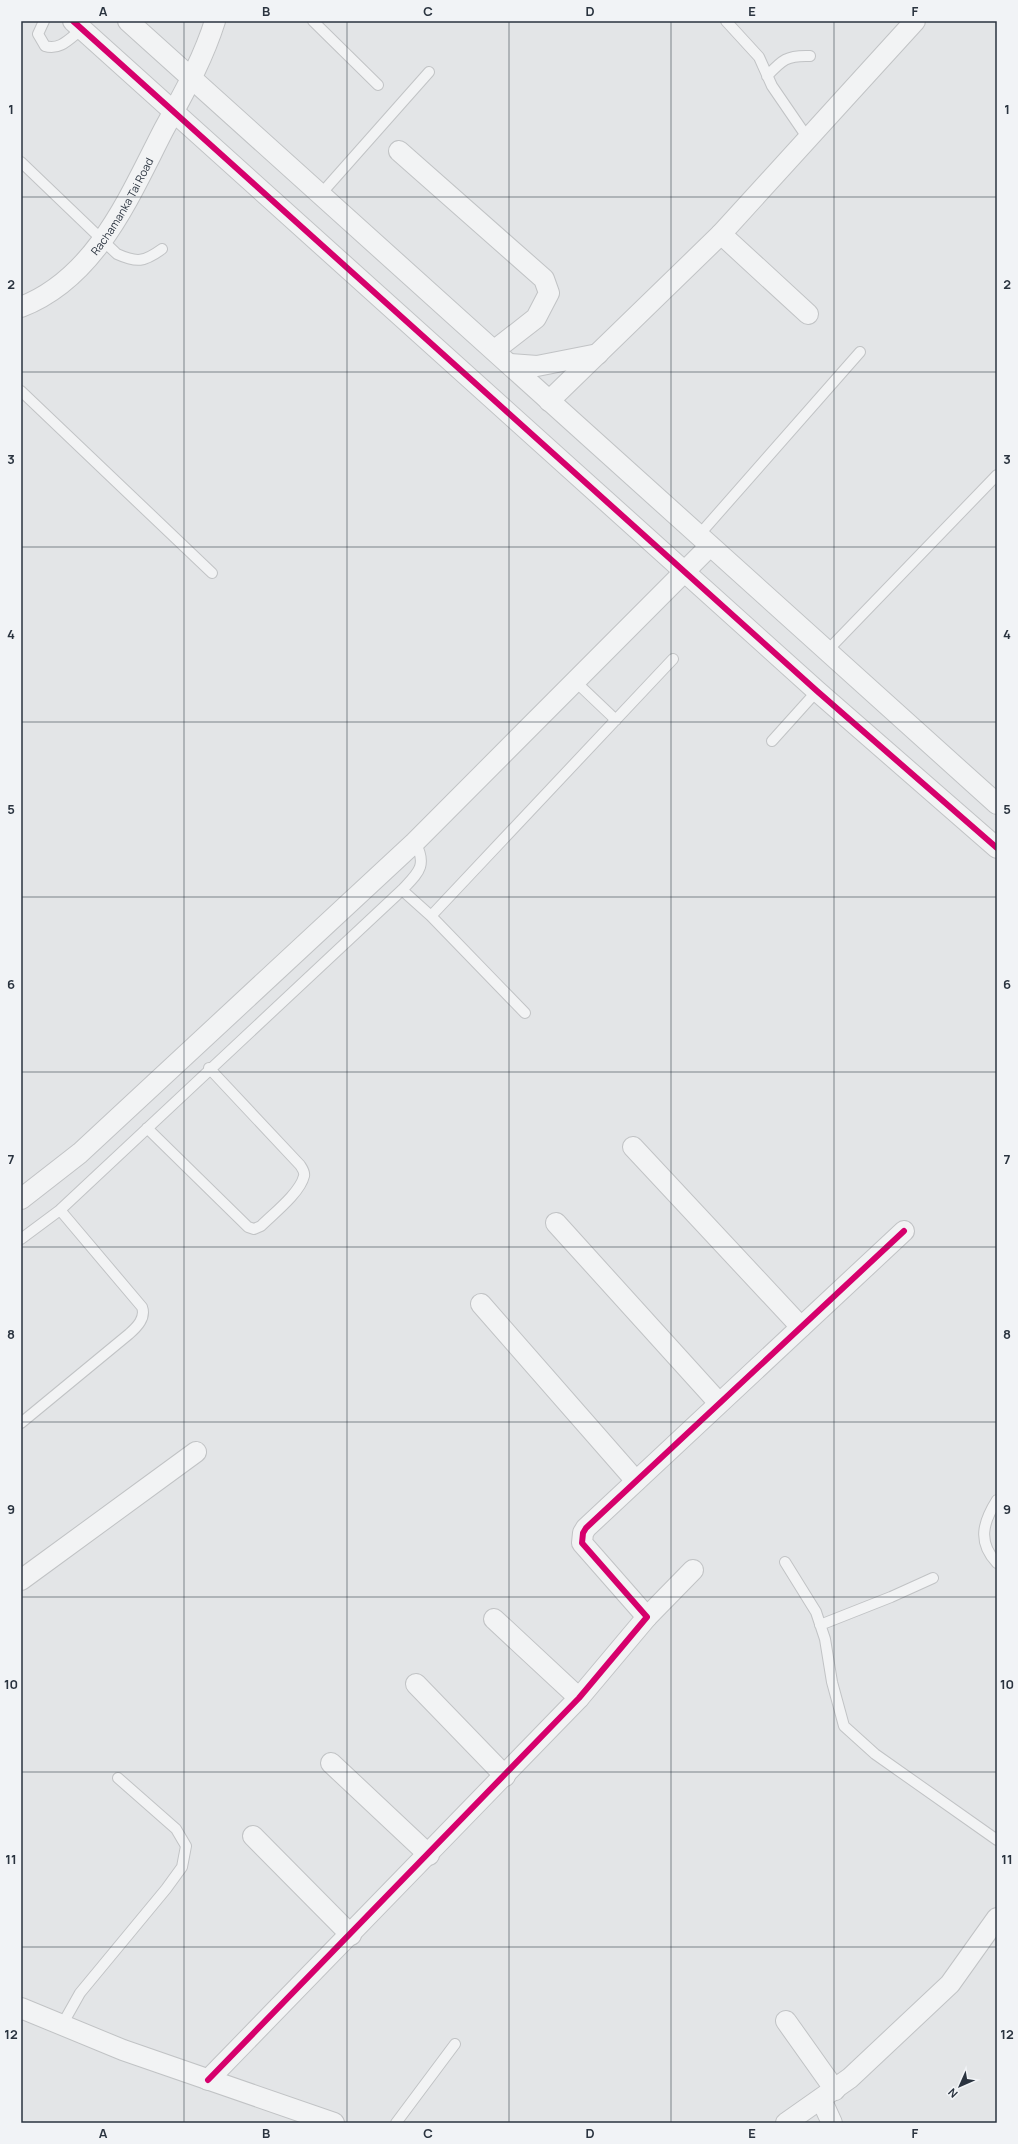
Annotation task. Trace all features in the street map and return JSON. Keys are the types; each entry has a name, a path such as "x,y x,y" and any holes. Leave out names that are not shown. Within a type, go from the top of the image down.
{"street":[{"path":"128,21 183,96 697,556 827,651 997,804"},
{"name":"Rachamanka Tai Road","path":"21,307 57,285 84,263 102,242 183,96 208,45 215,21"},
{"path":"550,401 721,234 809,140 915,21"},
{"path":"77,25 183,96 320,195 495,350 550,401 697,556 817,691 997,848"},
{"path":"399,151 544,279 549,293 536,318 495,350"},
{"path":"721,234 808,314"},
{"path":"510,364 537,366 598,354"},
{"path":"21,1199 80,1153 415,842 576,682 697,556"},
{"path":"633,1147 801,1326"},
{"path":"556,1223 719,1403"},
{"path":"647,1617 582,1543 586,1528 904,1231"},
{"path":"481,1304 636,1481"},
{"path":"21,1580 196,1452"},
{"path":"208,2080 429,1855 580,1698 647,1617 693,1570"},
{"path":"494,1619 580,1698"},
{"path":"416,1684 505,1776"},
{"path":"331,1763 429,1855"},
{"path":"253,1836 351,1935"},
{"path":"786,2123 828,2094 892,2040 950,1984 997,1918"},
{"path":"21,2008 123,2050 334,2123"},
{"path":"786,2021 828,2094 832,2123"}],"lane":[{"path":"44,21 38,34 45,46 53,48 62,45 77,25"},
{"path":"313,21 378,85"},
{"path":"726,21 759,57 766,76 772,86 809,140"},
{"path":"766,76 779,63 788,58 810,56"},
{"path":"320,195 429,72"},
{"path":"21,162 102,242 117,254 132,261 149,259 162,249"},
{"path":"697,556 860,352"},
{"path":"21,391 212,573"},
{"path":"827,651 997,475"},
{"path":"432,916 673,659"},
{"path":"576,682 616,720"},
{"path":"772,741 817,691"},
{"path":"21,1239 60,1210 210,1068 402,890 416,875 421,864 422,854 415,842"},
{"path":"402,890 432,916 525,1013"},
{"path":"146,1128 248,1227 254,1229 261,1226 294,1192 304,1176 304,1172 300,1165 210,1068"},
{"path":"21,1423 129,1334 138,1324 143,1314 142,1307 60,1210"},
{"path":"997,1500 987,1516 983,1535 986,1547 997,1563"},
{"path":"785,1562 816,1612 825,1639 838,1709 844,1726 875,1754 997,1840"},
{"path":"820,1625 891,1597 933,1578"},
{"path":"62,2025 80,1993 166,1890 182,1867 186,1846 184,1839 176,1829 118,1778"},
{"path":"396,2123 455,2044"}],"cycle path":[{"path":"73,21 817,691 997,848"},
{"path":"208,2080 579,1698 647,1617 582,1543 583,1533 586,1528 904,1231"}]}
